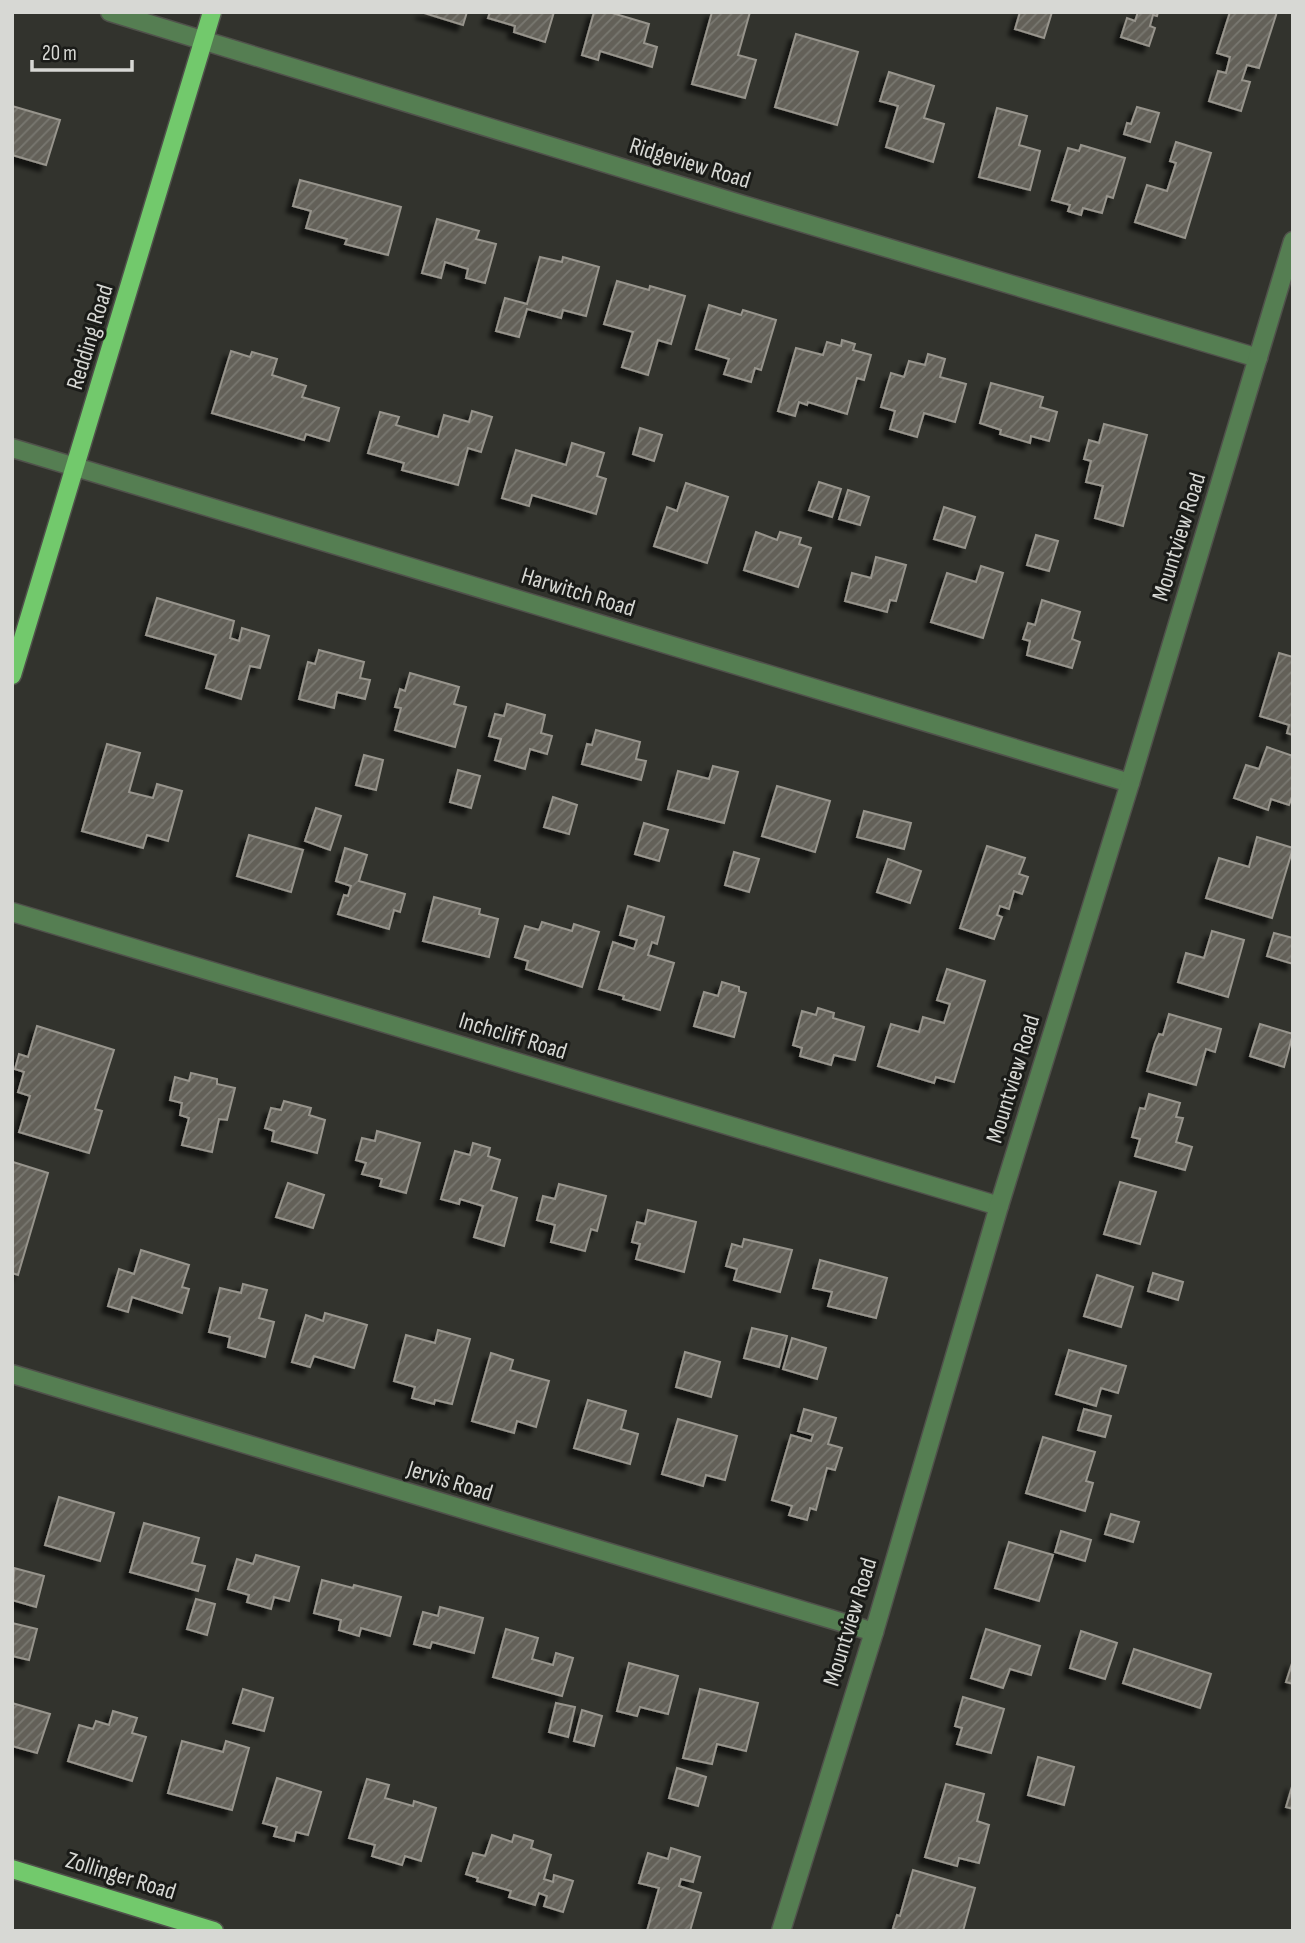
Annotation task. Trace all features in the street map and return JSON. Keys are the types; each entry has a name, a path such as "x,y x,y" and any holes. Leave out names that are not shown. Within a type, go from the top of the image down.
{"main road":[{"name":"Redding Road","path":"12,675 212,12"},
{"name":"Zollinger Road","path":"12,1869 192,1927 214,1931"}],"street":[{"name":"Ridgeview Road","path":"110,12 1258,358"},
{"name":"Mountview Road","path":"781,1931 874,1632 999,1206 1293,241"},
{"name":"Harwitch Road","path":"12,448 1130,783"},
{"name":"Inchcliff Road","path":"12,912 999,1206"},
{"name":"Jervis Road","path":"12,1374 874,1632"}],"building":[{"path":"421,12 467,12 463,25"},
{"path":"490,12 554,12 545,42 514,32 515,26 488,18"},
{"path":"594,12 609,12 649,24 644,43 657,47 652,67 600,51 598,60 582,55"},
{"path":"712,12 750,12 738,55 756,60 745,98 692,84"},
{"path":"1020,12 1052,12 1044,38 1015,29"},
{"path":"1138,12 1158,12 1157,16 1153,15 1150,26 1155,28 1149,46 1121,37 1127,18 1135,21"},
{"path":"1230,12 1277,12 1259,68 1247,65 1242,80 1250,82 1241,111 1209,101 1218,71 1226,73 1230,57 1217,53"},
{"path":"796,34 858,52 837,125 775,107"},
{"path":"889,72 934,86 924,118 944,124 933,162 886,147 898,106 880,101"},
{"path":"12,106 60,120 46,165 12,155"},
{"path":"1137,107 1159,113 1150,142 1124,134"},
{"path":"997,108 1027,116 1019,145 1040,151 1030,190 979,177"},
{"path":"1176,142 1211,153 1185,238 1135,222 1147,185 1167,191 1176,163 1170,161"},
{"path":"1081,145 1125,158 1113,198 1107,196 1102,213 1083,208 1081,215 1068,211 1070,205 1052,200 1068,148 1079,151"},
{"path":"300,180 401,207 388,255 345,244 347,239 306,228 311,211 293,206"},
{"path":"437,219 479,231 476,239 496,244 485,283 466,278 468,269 445,262 441,278 422,273"},
{"path":"540,257 562,262 563,257 599,267 586,316 563,310 561,318 527,309 519,337 496,331 505,298 527,304"},
{"path":"617,281 649,290 650,286 685,296 671,344 658,340 648,375 622,367 633,332 604,324"},
{"path":"709,305 741,315 743,310 776,320 761,370 755,368 751,382 724,374 729,359 696,349"},
{"path":"842,340 855,344 853,350 871,355 864,380 857,378 847,414 808,402 807,405 799,402 795,416 778,411 796,348 823,355 827,342 841,346"},
{"path":"231,351 250,357 252,352 277,359 272,375 306,386 302,397 339,408 329,441 306,434 304,440 212,413"},
{"path":"928,354 945,359 940,377 966,384 955,422 924,413 917,437 890,429 895,411 881,407 891,373 904,377 909,361 925,365"},
{"path":"991,383 1043,397 1040,407 1057,412 1049,441 1031,436 1030,443 1000,434 1001,430 980,423"},
{"path":"472,411 492,417 481,452 468,448 458,485 402,470 404,463 368,453 380,412 399,417 396,425 438,437 444,415 469,422"},
{"path":"1104,424 1147,435 1123,526 1095,518 1103,486 1086,482 1091,461 1084,459 1089,440 1099,443"},
{"path":"640,428 662,435 654,461 633,454"},
{"path":"572,443 604,453 597,476 606,479 596,514 532,495 529,506 502,498 516,450 566,465"},
{"path":"819,482 841,489 832,517 809,510"},
{"path":"686,483 728,497 707,563 654,546 667,507 677,511"},
{"path":"848,490 869,497 860,525 839,519"},
{"path":"944,507 975,517 965,548 934,539"},
{"path":"756,532 777,540 780,532 801,538 799,544 811,548 798,587 744,570"},
{"path":"1036,535 1058,541 1049,571 1027,565"},
{"path":"876,557 906,565 896,601 890,600 887,612 845,601 852,573 871,578"},
{"path":"981,566 1003,573 983,638 931,622 947,573 976,582"},
{"path":"157,598 234,621 230,638 239,641 242,628 269,636 260,668 250,666 241,699 206,688 216,655 146,635"},
{"path":"1042,600 1080,612 1072,639 1080,642 1072,668 1027,655 1030,641 1023,639 1028,623 1035,625"},
{"path":"319,650 364,662 360,678 370,680 365,699 337,692 334,708 299,699 308,662 315,664"},
{"path":"1279,653 1293,657 1293,735 1287,733 1289,725 1260,716"},
{"path":"410,673 459,687 454,704 466,707 455,747 395,730 401,708 395,707 400,689 405,691"},
{"path":"507,704 545,715 541,733 552,736 547,754 530,749 525,769 495,760 501,739 489,736 495,714 504,716"},
{"path":"596,730 640,742 636,759 646,761 641,780 582,764 587,744 592,745"},
{"path":"107,744 140,753 129,792 153,798 157,784 182,791 168,841 147,835 143,848 82,831"},
{"path":"1267,747 1293,756 1293,794 1289,805 1271,799 1268,810 1234,798 1246,765 1259,769"},
{"path":"364,755 383,760 376,790 356,785"},
{"path":"713,766 738,772 724,823 668,809 678,771 709,779"},
{"path":"458,770 480,776 471,808 450,802"},
{"path":"777,786 830,801 815,852 762,836"},
{"path":"553,797 577,805 569,834 544,827"},
{"path":"316,808 341,816 330,850 305,841"},
{"path":"864,811 911,823 904,849 857,837"},
{"path":"644,823 668,830 659,861 635,854"},
{"path":"249,835 303,850 291,892 237,876"},
{"path":"1257,837 1293,848 1272,918 1206,898 1219,858 1249,867"},
{"path":"987,846 1025,858 1019,874 1028,877 1022,894 1014,891 1009,909 1000,906 997,915 1002,917 994,939 960,928"},
{"path":"345,848 367,855 359,881 405,894 400,912 394,910 389,929 338,914 344,895 348,896 351,886 336,881"},
{"path":"734,852 759,859 749,892 725,885"},
{"path":"888,859 921,871 910,903 877,892"},
{"path":"434,897 480,909 479,914 498,919 489,957 423,941"},
{"path":"628,906 664,917 657,944 652,942 648,955 674,963 660,1010 599,989 613,942 634,949 637,940 620,935"},
{"path":"542,922 572,931 574,924 599,932 582,987 526,969 528,961 515,957 525,926 539,930"},
{"path":"1212,931 1244,940 1228,997 1178,982 1186,953 1204,958"},
{"path":"1274,933 1293,938 1293,964 1267,956"},
{"path":"947,969 985,981 954,1082 936,1077 934,1083 878,1066 891,1024 919,1032 923,1017 944,1023 950,1004 937,1000"},
{"path":"722,982 739,987 739,991 746,993 734,1037 694,1026 704,992 718,996"},
{"path":"818,1008 834,1013 833,1018 864,1027 855,1060 834,1055 831,1065 800,1056 802,1048 793,1045 802,1011 816,1015"},
{"path":"1169,1014 1221,1029 1215,1052 1206,1049 1196,1085 1147,1071 1155,1043 1159,1034 1163,1035"},
{"path":"1260,1024 1293,1034 1284,1067 1250,1056"},
{"path":"37,1026 114,1050 95,1109 102,1111 89,1153 19,1132 30,1096 18,1092 24,1072 15,1069 19,1054 28,1057"},
{"path":"191,1073 217,1079 217,1084 235,1088 227,1120 219,1119 212,1152 182,1145 189,1118 180,1115 182,1103 170,1100 175,1077 189,1081"},
{"path":"1149,1094 1180,1103 1176,1117 1183,1118 1176,1142 1192,1147 1185,1170 1135,1156 1140,1139 1132,1137 1140,1108 1145,1109"},
{"path":"284,1101 311,1108 309,1115 325,1120 317,1153 272,1141 274,1131 265,1128 271,1108 281,1110"},
{"path":"377,1131 420,1143 406,1193 380,1186 382,1179 362,1174 366,1163 356,1160 362,1138 375,1141"},
{"path":"473,1143 490,1148 488,1156 500,1160 491,1190 517,1198 504,1246 474,1237 483,1206 460,1199 459,1204 441,1199 455,1151 470,1155"},
{"path":"13,1162 48,1173 18,1275 12,1273"},
{"path":"1120,1182 1156,1192 1140,1244 1104,1234"},
{"path":"288,1183 324,1195 313,1228 276,1217"},
{"path":"559,1184 606,1196 597,1231 591,1229 585,1251 551,1242 555,1225 537,1220 543,1196 555,1199"},
{"path":"648,1210 696,1222 684,1272 636,1259 640,1244 632,1242 637,1222 645,1224"},
{"path":"744,1239 792,1250 780,1292 734,1280 737,1269 726,1266 732,1244 742,1247"},
{"path":"141,1250 189,1265 182,1287 189,1289 182,1313 132,1297 128,1312 108,1306 119,1269 134,1274"},
{"path":"820,1260 887,1278 876,1318 828,1306 832,1292 813,1288"},
{"path":"1153,1273 1183,1282 1178,1300 1148,1291"},
{"path":"1097,1275 1133,1287 1121,1327 1084,1316"},
{"path":"243,1284 267,1290 259,1318 274,1322 265,1357 228,1347 230,1337 209,1332 220,1288 241,1293"},
{"path":"325,1313 367,1325 354,1368 314,1356 310,1367 292,1362 306,1315 323,1321"},
{"path":"752,1328 787,1336 779,1367 744,1358"},
{"path":"438,1330 470,1339 452,1404 435,1400 434,1404 412,1398 415,1387 394,1381 406,1335 435,1343"},
{"path":"792,1338 826,1348 817,1379 783,1369"},
{"path":"1069,1350 1126,1366 1118,1393 1101,1388 1096,1406 1056,1394"},
{"path":"685,1352 720,1362 711,1397 676,1387"},
{"path":"491,1353 513,1360 510,1370 549,1381 536,1427 517,1421 514,1433 472,1421"},
{"path":"588,1400 626,1411 621,1429 638,1434 630,1464 574,1448"},
{"path":"804,1409 836,1418 828,1444 842,1448 835,1470 827,1468 816,1510 810,1508 807,1520 789,1515 792,1506 772,1500 791,1435 811,1441 813,1435 798,1431"},
{"path":"1084,1409 1111,1416 1105,1437 1078,1430"},
{"path":"678,1419 737,1436 725,1480 706,1475 703,1486 662,1474"},
{"path":"1043,1437 1095,1452 1086,1481 1093,1483 1085,1511 1026,1493"},
{"path":"59,1497 114,1513 100,1561 45,1545"},
{"path":"1111,1514 1139,1522 1133,1542 1105,1534"},
{"path":"144,1523 199,1538 192,1563 205,1566 198,1591 130,1572"},
{"path":"1061,1531 1091,1540 1085,1561 1055,1552"},
{"path":"1009,1542 1053,1555 1039,1601 995,1588"},
{"path":"256,1555 299,1567 289,1601 274,1597 271,1609 247,1602 249,1595 228,1589 237,1559 253,1564"},
{"path":"14,1568 44,1576 36,1607 12,1600"},
{"path":"322,1580 401,1597 390,1636 361,1628 359,1636 339,1630 341,1620 314,1613"},
{"path":"196,1599 215,1604 207,1635 187,1629"},
{"path":"440,1607 483,1618 474,1653 432,1642 430,1648 414,1644 423,1612 438,1616"},
{"path":"12,1623 37,1629 29,1660 12,1656"},
{"path":"506,1629 538,1638 532,1659 553,1665 556,1653 573,1658 562,1696 493,1677"},
{"path":"986,1629 1040,1646 1031,1675 1010,1669 1003,1688 971,1678"},
{"path":"1081,1631 1117,1643 1105,1679 1070,1668"},
{"path":"1134,1649 1211,1674 1200,1708 1123,1683"},
{"path":"1293,1660 1293,1684 1286,1682"},
{"path":"629,1663 678,1676 668,1714 640,1707 637,1716 617,1711"},
{"path":"243,1689 273,1698 264,1731 233,1723"},
{"path":"700,1689 758,1703 746,1751 717,1744 712,1764 683,1758"},
{"path":"963,1697 1004,1709 991,1753 957,1744 962,1728 955,1726"},
{"path":"12,1703 50,1714 37,1753 12,1746"},
{"path":"556,1703 575,1707 568,1737 549,1732"},
{"path":"582,1710 602,1716 594,1746 574,1741"},
{"path":"113,1711 137,1718 132,1733 146,1737 132,1781 68,1761 79,1725 93,1729 96,1721 109,1725"},
{"path":"182,1741 223,1752 226,1741 249,1748 232,1810 168,1793"},
{"path":"1038,1757 1074,1767 1064,1805 1028,1795"},
{"path":"677,1768 706,1777 698,1806 669,1798"},
{"path":"277,1778 321,1792 308,1835 296,1832 294,1841 274,1836 277,1827 263,1823"},
{"path":"367,1779 389,1785 385,1798 413,1806 414,1801 436,1808 421,1861 405,1856 402,1865 372,1856 375,1845 349,1838"},
{"path":"1293,1783 1293,1809 1286,1807"},
{"path":"946,1784 984,1794 977,1821 989,1825 979,1863 959,1858 957,1866 925,1857"},
{"path":"492,1835 512,1842 514,1835 533,1841 531,1848 551,1855 544,1879 553,1882 554,1875 573,1881 563,1912 544,1906 547,1896 539,1893 535,1905 509,1897 511,1891 477,1881 478,1878 466,1874 473,1853 485,1856"},
{"path":"671,1848 700,1857 693,1882 681,1879 679,1886 701,1893 690,1931 647,1931 659,1888 639,1883 648,1853 668,1859"},
{"path":"913,1870 975,1888 963,1931 898,1931 893,1928 897,1915 900,1916"}]}
